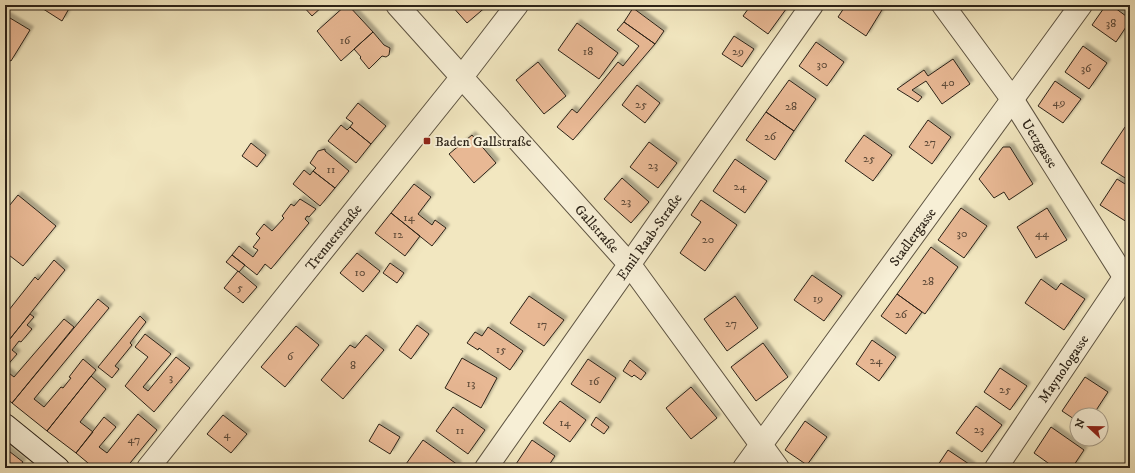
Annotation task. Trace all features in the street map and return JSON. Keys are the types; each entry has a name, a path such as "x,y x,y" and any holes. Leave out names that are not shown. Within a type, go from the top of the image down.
{"street":[{"name":"Gallstraße","path":"397,5 630,265 778,468"},
{"name":"Trennerstraße","path":"148,468 518,5"},
{"name":"Emil Raab-Straße","path":"486,468 812,5"},
{"name":"Uetzgasse","path":"943,5 1012,99 1128,277"},
{"name":"Stadlergasse","path":"744,468 1081,5"},
{"name":"Maynologasse","path":"996,468 1128,277"},
{"path":"5,425 58,468"}],"building":[{"path":"37,5 71,5 62,21"},
{"path":"302,5 324,5 312,16"},
{"path":"346,5 348,5 373,32 341,61 317,31"},
{"path":"451,5 488,5 467,23"},
{"path":"751,5 789,5 768,34 743,16"},
{"path":"846,5 885,5 866,36 838,17"},
{"path":"1106,5 1111,5 1130,19 1116,42 1092,25"},
{"path":"633,8 664,31 655,44 624,22"},
{"path":"5,15 30,30 11,61 5,58"},
{"path":"624,22 655,44 573,140 557,127 572,109 577,113 618,62 623,66 639,46 617,30"},
{"path":"577,23 618,53 599,79 558,50"},
{"path":"373,32 384,45 390,48 389,55 386,57 382,56 369,69 354,49"},
{"path":"734,36 754,49 742,67 722,54"},
{"path":"816,42 844,62 827,86 799,66"},
{"path":"1083,46 1107,63 1089,89 1065,72"},
{"path":"953,59 970,84 942,104 926,81 912,90 922,97 918,102 897,89 924,70 928,76"},
{"path":"538,62 566,96 544,114 516,80"},
{"path":"789,80 816,99 794,131 766,112"},
{"path":"1055,81 1081,99 1063,123 1038,106"},
{"path":"637,85 660,103 645,123 622,105"},
{"path":"358,103 386,126 371,144 350,127 353,123 346,118"},
{"path":"766,112 794,131 775,160 746,140"},
{"path":"928,120 951,137 932,164 909,147"},
{"path":"341,125 347,130 350,127 371,144 356,163 328,141"},
{"path":"1125,127 1130,130 1130,181 1101,163"},
{"path":"472,135 496,163 474,183 449,154"},
{"path":"864,135 892,155 873,181 845,161"},
{"path":"649,142 677,163 658,188 630,167"},
{"path":"251,143 266,155 257,167 242,156"},
{"path":"1003,147 1010,147 1033,184 1009,200 1004,192 994,198 979,179"},
{"path":"325,149 325,151 349,171 335,188 313,171 316,168 310,163 318,151"},
{"path":"735,159 767,181 745,213 713,191"},
{"path":"304,170 310,175 313,171 335,188 320,206 293,184"},
{"path":"622,178 649,202 631,223 604,199"},
{"path":"1117,179 1130,187 1130,224 1100,205"},
{"path":"414,184 431,197 418,214 432,225 435,220 446,228 432,246 391,213"},
{"path":"18,195 56,226 23,266 5,252 5,211"},
{"path":"300,199 316,209 309,217 307,216 305,219 309,223 271,269 265,264 257,275 232,255 239,246 253,257 258,250 253,247 260,238 256,234 264,224 272,231 284,218 282,216 291,204 294,206"},
{"path":"701,200 737,225 705,271 680,253 701,222 691,215"},
{"path":"961,208 987,226 964,258 938,240"},
{"path":"1047,208 1067,240 1036,258 1017,227"},
{"path":"391,213 420,236 405,256 375,233"},
{"path":"931,247 958,267 925,314 897,294"},
{"path":"357,253 380,271 363,292 340,273"},
{"path":"232,255 245,265 239,272 226,262"},
{"path":"54,260 65,270 5,345 5,315 35,277 38,280"},
{"path":"390,263 404,273 397,283 383,273"},
{"path":"238,271 257,287 243,303 224,288"},
{"path":"812,275 842,296 824,321 794,300"},
{"path":"1041,279 1056,290 1061,283 1085,299 1064,330 1025,303"},
{"path":"897,294 922,312 906,334 881,316"},
{"path":"529,296 564,320 544,346 510,323"},
{"path":"735,296 758,328 727,351 704,319"},
{"path":"98,299 109,308 34,399 44,407 61,387 63,388 71,378 69,377 83,359 96,370 47,431 12,403"},
{"path":"30,314 34,317 27,325 32,329 12,350 17,354 5,368 5,345"},
{"path":"140,316 146,322 130,343 132,345 115,366 119,369 112,378 98,367"},
{"path":"64,319 74,327 12,403 5,397 5,370 14,377"},
{"path":"417,325 429,334 411,359 399,350"},
{"path":"296,326 319,345 285,387 261,367"},
{"path":"488,327 523,351 510,370 479,348 478,350 467,343 475,332 482,336"},
{"path":"145,334 171,354 143,387 148,391 176,357 190,368 154,412 125,386 148,357 135,347"},
{"path":"366,335 384,350 343,399 321,380 350,345 355,348"},
{"path":"872,340 896,357 879,381 856,364"},
{"path":"763,343 788,377 756,401 731,367"},
{"path":"462,358 497,378 481,408 445,388"},
{"path":"588,359 616,378 600,403 571,384"},
{"path":"630,360 646,373 641,380 634,375 632,377 623,371"},
{"path":"1000,368 1027,386 1010,410 984,392"},
{"path":"91,376 106,389 80,422 93,432 76,453 47,431"},
{"path":"1085,377 1108,392 1098,407 1069,407 1069,416 1062,411"},
{"path":"691,387 717,418 691,439 666,408"},
{"path":"560,401 586,420 570,442 543,423"},
{"path":"976,406 1002,425 982,452 956,433"},
{"path":"453,407 485,430 468,454 436,431"},
{"path":"138,414 157,430 126,468 94,468 76,453 104,417 116,427 99,447 107,453"},
{"path":"223,415 247,434 231,453 207,434"},
{"path":"596,417 609,427 604,434 591,425"},
{"path":"805,421 827,437 807,465 785,450"},
{"path":"379,424 400,437 390,454 369,441"},
{"path":"1051,427 1069,440 1069,447 1080,447 1084,450 1072,468 1055,468 1034,453"},
{"path":"423,440 458,465 456,468 411,468 406,464"},
{"path":"532,440 555,456 547,468 523,468 516,464"},
{"path":"5,448 23,462 18,468 5,468"},
{"path":"948,450 972,466 971,468 936,468"}],"place":[{"name":"Baden Gallstraße","path":"427,141"}]}
